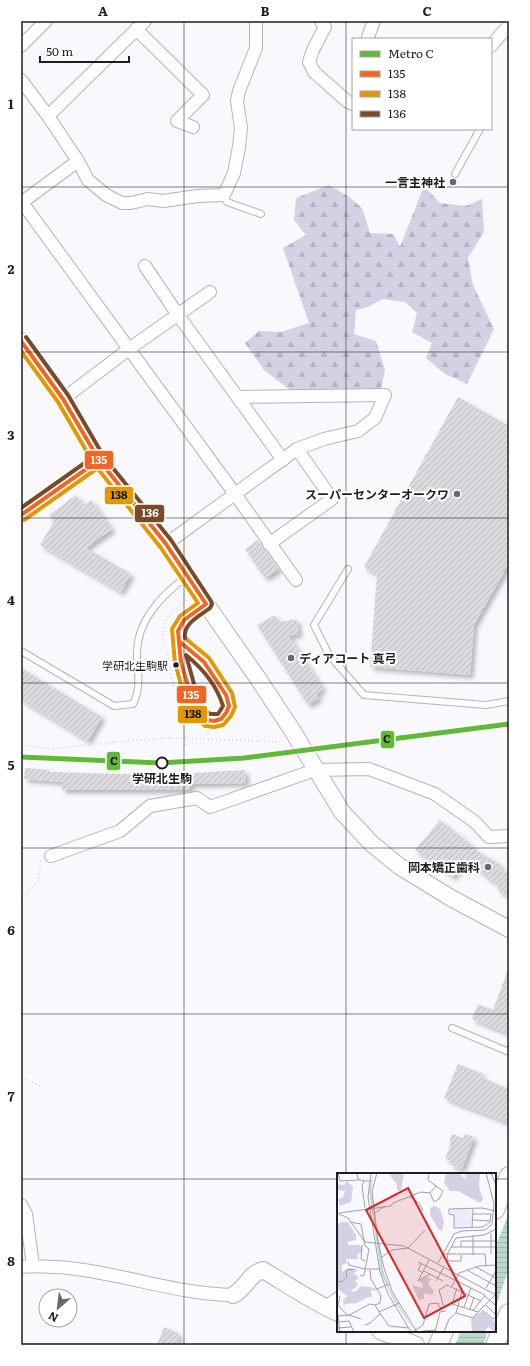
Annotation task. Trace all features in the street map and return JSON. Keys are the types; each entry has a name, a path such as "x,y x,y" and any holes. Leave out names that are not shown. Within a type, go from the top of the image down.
{"main road":[{"path":"496,1208 509,1176"},
{"path":"495,1345 509,1312"},
{"path":"438,1345 444,1332"}],"street":[{"path":"21,46 46,21"},
{"path":"21,80 48,116 78,161 88,180 106,195 122,203 131,203 148,199 163,201 198,196 224,195 234,173 239,148 241,128 237,101 239,91 256,48 256,21"},
{"path":"321,21 325,27 313,50 309,62 314,72 348,102 352,104"},
{"path":"368,37 374,21"},
{"path":"48,116 140,25 203,95 177,121 193,127"},
{"path":"492,45 509,25"},
{"path":"78,161 21,202 235,494 296,580"},
{"path":"145,266 178,315 283,460"},
{"path":"63,399 129,349 210,292"},
{"path":"21,341 63,399 99,460 166,544 262,684 342,812 371,843 399,866 451,898 509,928"},
{"path":"166,544 297,449 324,439 358,431 375,418 385,395 238,397"},
{"path":"269,544 332,498 297,449"},
{"path":"21,515 99,460"},
{"path":"51,856 120,831 150,806 197,798 210,807 315,770 369,770 435,794 475,822 489,837 509,836"},
{"path":"21,1206 26,1214 33,1265"},
{"path":"21,1267 33,1265 79,1269 200,1294 233,1295 238,1293 255,1272 263,1270 293,1289 334,1306"},
{"path":"383,1332 416,1345"}],"lane":[{"path":"455,174 479,130"},
{"path":"224,195 227,202 261,214"},
{"path":"348,569 314,625 329,655 364,695 486,705 509,701"},
{"path":"21,652 114,706 133,704 138,695 138,639 142,627 157,603 187,576"},
{"path":"180,642 204,662 226,695 229,706 226,714 221,719 214,721 207,720 198,711 188,686 181,662 178,631 180,625 191,614 206,604"},
{"path":"452,1028 509,1052"}],"path":[{"path":"21,745 48,749 163,738 278,742"},
{"path":"185,747 186,738"},
{"path":"21,899 38,881 41,861 51,856"},
{"path":"21,1076 47,1089"}],"green space":[{"path":"329,185 349,197 362,208 370,233 393,234 400,247 424,186 440,203 466,206 482,199 484,232 468,258 473,285 494,329 467,384 445,374 426,358 432,343 412,332 417,313 405,302 383,299 368,307 356,310 354,334 376,341 385,370 381,389 344,403 308,389 290,390 264,370 245,343 259,331 281,332 309,323 283,248 306,235 294,220 296,198"}],"shaded area":[{"path":"509,1213 509,1268 496,1306 496,1246"},
{"path":"461,1332 488,1332 483,1345 455,1345"}],"building":[{"name":"スーパーセンターオークワ","path":"458,397 509,426 509,563 474,625 470,675 370,667 377,574 364,567"},
{"path":"76,495 84,505 91,500 112,529 86,548 131,574 121,592 40,545 54,521 49,515"},
{"path":"258,540 263,549 279,569 265,578 245,549"},
{"name":"ディアコート 真弓","path":"275,615 279,622 297,619 299,634 289,636 323,689 316,694 319,698 308,705 257,625"},
{"path":"21,668 102,717 88,741 21,700"},
{"path":"25,768 49,770 49,772 125,774 177,774 245,770 246,783 191,784 189,790 62,790 62,782 24,779"},
{"path":"440,820 473,846 472,848 501,865 500,869 507,873 509,869 509,897 497,890 499,887 496,885 497,883 485,877 486,875 478,870 478,868 464,861 453,877 415,850"},
{"path":"508,970 509,1034 472,1019 478,1004 493,1010"},
{"path":"458,1064 483,1074 481,1077 509,1089 509,1123 444,1098"},
{"path":"452,1134 463,1138 465,1134 474,1137 462,1169 451,1165 452,1161 445,1159 451,1143 449,1143"},
{"path":"164,1327 178,1333 179,1345 157,1345"}],"metro line":[{"name":"C","path":"21,757 160,763 244,758 509,724"}],"transit line":[{"name":"136","path":"26,337 68,395 104,457 171,540 211,601 212,604 210,608 189,624 185,633 185,638"},
{"name":"135","path":"21,341 63,399 99,460 166,544 206,604 184,620 178,631 181,662 188,686 198,711 207,720 214,721 221,719 229,706 226,695 204,662 180,642"},
{"name":"138","path":"21,351 58,402 94,464 161,548 198,603 180,616 172,629 175,663 182,688 193,715 205,726 214,727 223,725 231,716 235,707 232,693 209,658 185,638"},
{"name":"136","path":"21,508 96,455"},
{"name":"135","path":"21,515 99,460"},
{"name":"138","path":"24,520 102,465"},
{"name":"136","path":"186,655 198,666 217,691 223,706 218,714 210,714 203,708 194,684 186,655"}],"place":[{"name":"一言主神社","path":"453,182"},
{"name":"スーパーセンターオークワ","path":"457,494"},
{"name":"ディアコート 真弓","path":"291,658"},
{"name":"学研北生駒駅","path":"176,665"},
{"name":"学研北生駒","path":"162,763"},
{"name":"岡本矯正歯科","path":"488,867"}]}
